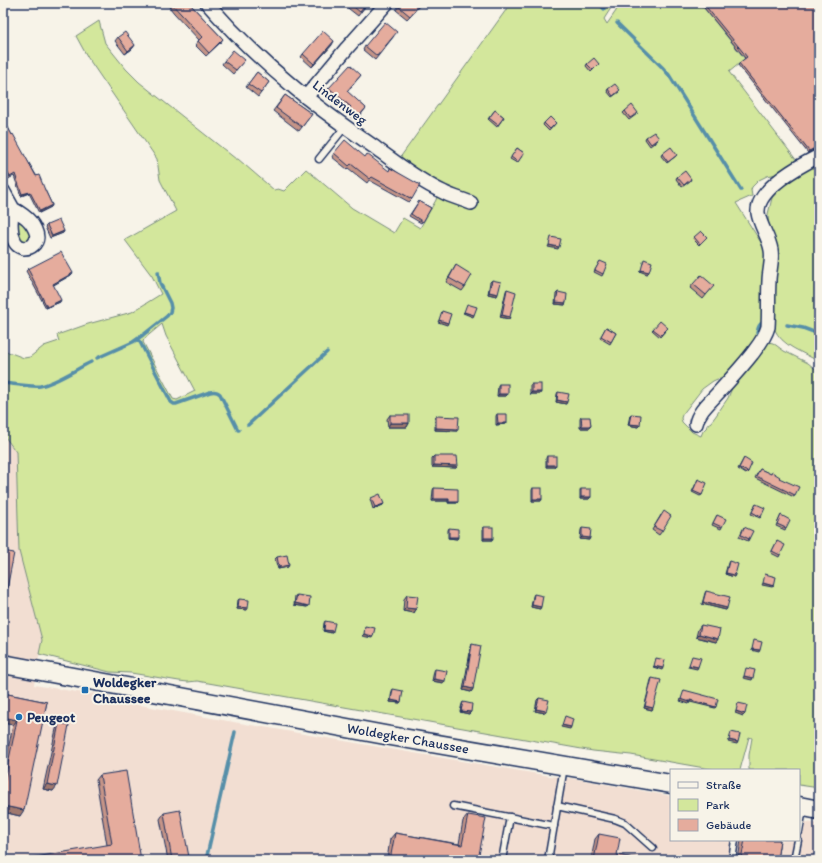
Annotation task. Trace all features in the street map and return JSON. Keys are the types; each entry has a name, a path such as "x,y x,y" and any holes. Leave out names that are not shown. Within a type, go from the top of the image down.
{"main road":[{"name":"Woldegker Chaussee","path":"3,664 377,734 670,784"}],"street":[{"name":"Lindenweg","path":"206,3 257,55 306,97 425,182 446,194 471,203"},
{"path":"306,97 387,3"},
{"path":"696,424 701,412 739,371 762,342 766,334 768,327 768,281 771,251 758,212 762,198 772,186 782,178 819,156"},
{"path":"3,191 13,209"}],"lane":[{"path":"319,159 345,126"},
{"path":"548,860 564,765"},
{"path":"453,806 554,826"},
{"path":"557,806 615,819 625,823 653,848"},
{"path":"800,829 807,808"},
{"path":"502,860 510,817"},
{"path":"732,860 735,841"},
{"path":"794,860 797,841"}],"shaded area":[{"path":"3,434 16,452 19,551 42,640 34,685 90,694 93,693 110,696 113,700 228,721 670,796 670,841 800,841 800,821 819,824 819,860 3,860"}],"green space":[{"path":"511,3 609,3 611,8 604,19 607,24 616,11 619,3 700,3 745,59 729,72 797,161 777,174 767,176 759,180 752,187 752,196 736,203 767,252 763,325 758,337 741,359 722,377 713,381 702,389 681,418 682,422 692,432 701,436 703,431 728,398 732,388 765,343 768,342 773,343 784,351 808,363 819,372 819,788 800,785 800,769 749,769 749,755 752,738 749,737 740,769 710,769 631,755 593,751 197,681 188,682 131,673 110,672 39,654 42,640 19,551 16,452 3,434 3,350 24,358 30,357 44,346 59,341 57,335 88,324 132,312 161,294 152,276 125,240 176,211 160,180 157,159 88,58 76,36 99,21 105,43 126,69 139,82 236,159 238,159 274,190 278,189 284,191 306,169 352,208 394,233 403,218 420,228 437,196 399,159","holes":["162,324 166,336 195,391 177,400 173,399 143,342 144,339"]},
{"path":"819,160 819,362 787,344 782,340 774,328 768,214 772,198 785,182"},
{"path":"15,216 31,230 30,242 20,242"}],"building":[{"path":"171,3 189,3 223,39 209,53 198,41 202,37"},
{"path":"349,3 367,3 360,12"},
{"path":"401,3 421,3 410,16 398,6"},
{"path":"703,3 819,3 819,146 809,151 739,63 747,57"},
{"path":"385,22 397,32 377,56 365,46"},
{"path":"323,31 334,41 314,64 303,54"},
{"path":"125,32 135,45 128,51 118,37"},
{"path":"233,50 245,60 236,70 224,61"},
{"path":"594,58 599,64 593,70 587,64"},
{"path":"350,65 361,75 347,91 366,108 358,117 349,109 351,107 329,88"},
{"path":"257,72 269,82 261,93 248,84"},
{"path":"615,84 620,90 613,96 608,89"},
{"path":"285,95 312,114 302,127 276,108"},
{"path":"632,105 638,113 630,118 625,111"},
{"path":"495,110 504,117 498,125 489,118"},
{"path":"550,117 556,123 550,129 544,123"},
{"path":"3,118 36,176 39,175 52,205 40,211 30,192 22,194 15,174 10,177 4,166 6,164 3,159"},
{"path":"654,132 659,138 651,144 646,137"},
{"path":"345,140 365,157 367,154 389,171 390,168 420,185 412,199 372,177 370,179 351,164 349,166 334,153"},
{"path":"671,147 677,155 668,162 662,154"},
{"path":"517,148 524,153 518,162 511,157"},
{"path":"685,171 691,179 684,185 677,177"},
{"path":"419,201 431,208 423,222 411,214"},
{"path":"59,220 64,231 52,236 47,225"},
{"path":"701,231 707,237 700,244 694,237"},
{"path":"551,237 561,239 559,247 549,245"},
{"path":"61,252 73,273 53,284 61,300 47,307 28,269"},
{"path":"644,259 652,262 649,272 641,270"},
{"path":"600,261 607,264 603,274 595,270"},
{"path":"456,265 472,275 465,287 449,278"},
{"path":"701,275 714,286 706,295 693,284"},
{"path":"492,280 501,282 498,294 489,292"},
{"path":"507,289 516,292 510,317 502,315"},
{"path":"558,292 567,294 566,303 556,302"},
{"path":"467,304 477,307 474,315 464,312"},
{"path":"442,311 451,314 448,323 439,320"},
{"path":"660,321 668,328 661,335 653,329"},
{"path":"606,327 616,333 611,342 601,336"},
{"path":"499,384 508,384 508,394 499,394"},
{"path":"532,384 541,384 541,392 532,392"},
{"path":"558,392 569,394 567,402 557,400"},
{"path":"497,414 507,414 507,423 498,423"},
{"path":"631,414 641,415 640,425 629,424"},
{"path":"390,415 409,415 409,423 390,423"},
{"path":"436,416 459,417 458,429 436,428"},
{"path":"581,417 590,417 591,426 582,426"},
{"path":"434,456 457,456 458,466 434,465"},
{"path":"547,456 556,456 556,465 547,465"},
{"path":"744,458 752,463 748,472 739,468"},
{"path":"760,469 771,474 772,472 780,477 779,478 799,487 795,495 756,476"},
{"path":"698,479 707,483 702,495 693,491"},
{"path":"434,488 458,489 458,502 449,502 449,499 434,499"},
{"path":"533,488 542,488 542,499 533,499"},
{"path":"581,489 591,489 591,497 581,497"},
{"path":"380,494 384,504 375,507 371,498"},
{"path":"756,504 765,508 761,517 752,512"},
{"path":"664,511 671,516 662,531 654,527"},
{"path":"717,515 726,519 722,527 713,523"},
{"path":"781,515 790,520 786,528 777,524"},
{"path":"484,527 493,527 493,538 484,538"},
{"path":"744,527 753,531 749,539 741,535"},
{"path":"449,528 458,529 458,537 449,537"},
{"path":"582,528 591,529 590,538 582,537"},
{"path":"777,541 785,545 780,555 772,551"},
{"path":"3,551 14,553 3,609"},
{"path":"287,555 289,565 279,567 277,557"},
{"path":"729,561 738,564 735,575 726,573"},
{"path":"765,574 776,577 774,586 763,583"},
{"path":"706,591 730,597 727,608 703,602"},
{"path":"534,594 543,596 541,607 532,605"},
{"path":"297,595 310,597 309,606 295,603"},
{"path":"407,595 418,596 416,609 406,608"},
{"path":"239,599 249,600 248,608 238,607"},
{"path":"325,621 335,623 333,631 324,630"},
{"path":"701,625 720,629 718,639 699,634"},
{"path":"365,626 375,628 373,636 364,634"},
{"path":"754,640 762,642 760,650 752,649"},
{"path":"472,644 481,646 473,689 465,687"},
{"path":"692,656 701,658 698,667 689,665"},
{"path":"656,658 665,660 663,668 654,666"},
{"path":"746,668 755,670 753,678 744,676"},
{"path":"435,669 447,671 445,681 434,679"},
{"path":"652,678 661,680 653,708 645,706"},
{"path":"393,689 403,691 401,702 391,700"},
{"path":"684,690 718,699 716,707 681,699"},
{"path":"3,693 47,702 24,810 3,806 3,789 17,720 3,717"},
{"path":"539,698 549,700 546,711 536,709"},
{"path":"463,702 472,704 471,712 461,711"},
{"path":"738,703 747,705 745,714 736,711"},
{"path":"565,716 573,719 571,727 562,725"},
{"path":"59,723 69,725 57,786 47,784"},
{"path":"731,732 740,734 738,742 729,740"},
{"path":"126,771 141,860 18,860 112,844 100,775"},
{"path":"180,810 189,857 172,860 164,813"},
{"path":"468,815 486,818 478,860 390,860 395,833 462,845"},
{"path":"599,834 620,838 617,855 645,860 594,860"},
{"path":"745,841 780,841 777,860 741,859"}],"waterway":[{"path":"599,3 604,9"},
{"path":"617,23 669,75 741,190"},
{"path":"97,358 133,342 167,316 170,312 170,303 160,283 158,272"},
{"path":"757,333 759,326 762,323"},
{"path":"787,325 803,328 819,334"},
{"path":"137,340 140,342 171,402 176,404 210,392 217,392 220,394 239,430"},
{"path":"248,425 327,352"},
{"path":"3,383 40,386 59,379 91,362"},
{"path":"206,860 235,732"}],"place":[{"name":"Woldegker Chaussee","path":"85,690"},
{"name":"Peugeot","path":"19,717"}]}
